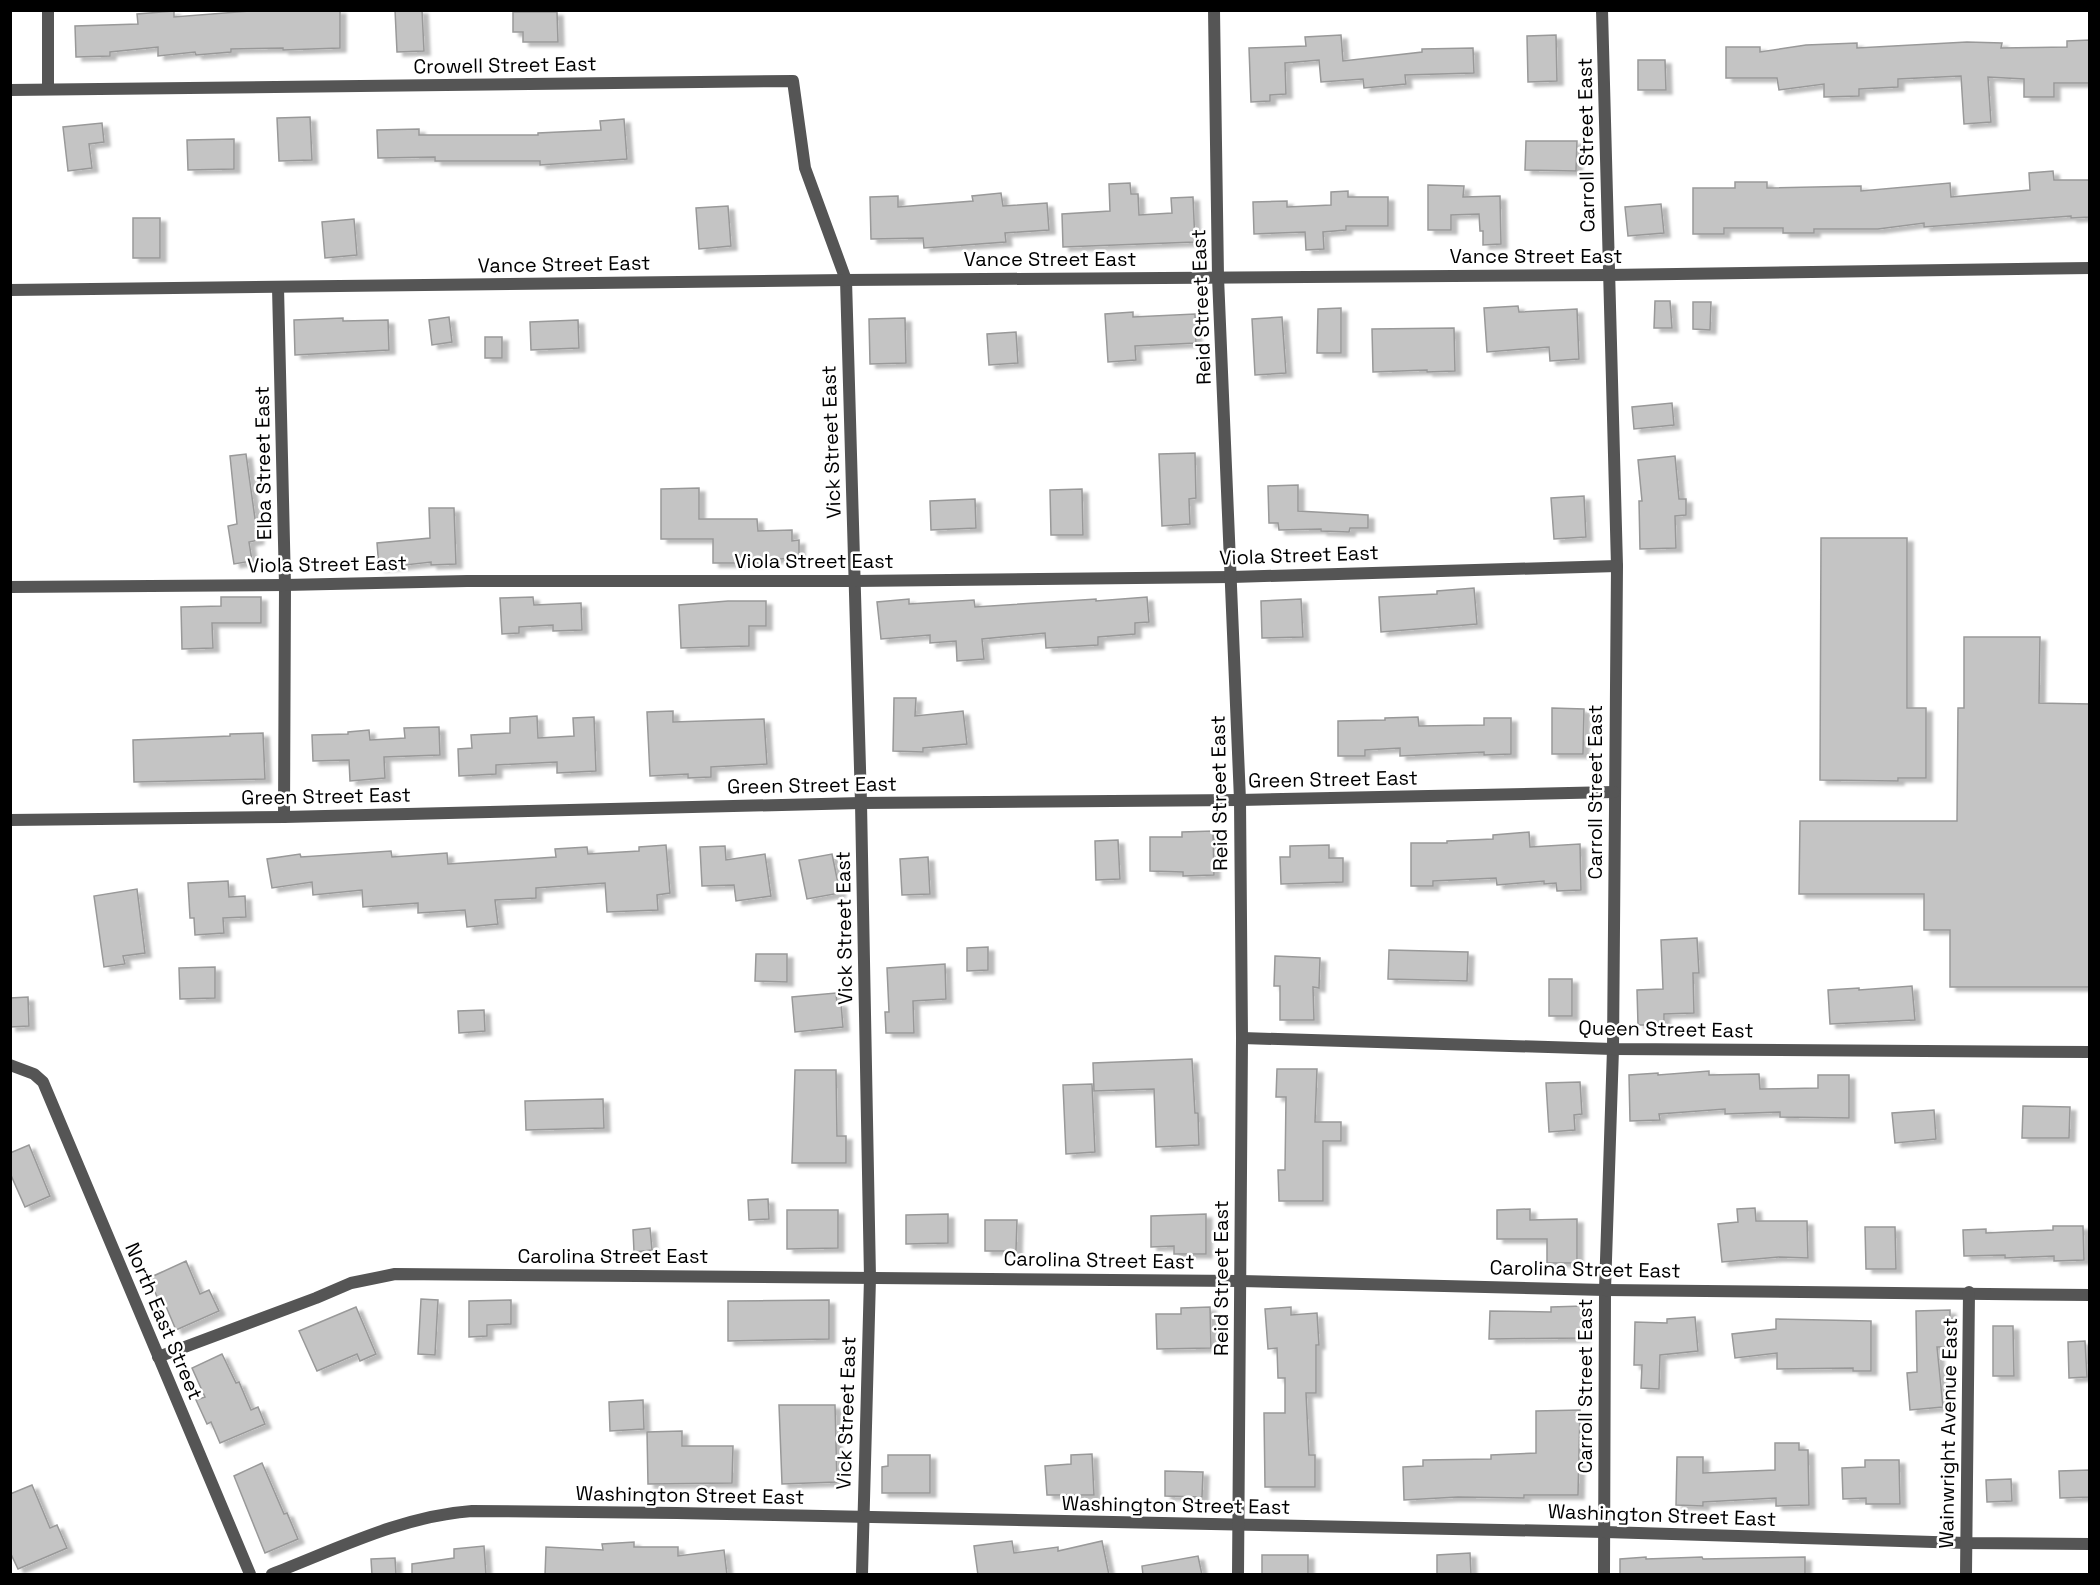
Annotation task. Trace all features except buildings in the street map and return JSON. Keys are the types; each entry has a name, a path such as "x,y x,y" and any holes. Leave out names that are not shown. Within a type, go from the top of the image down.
{"street":[{"path":"48,10 48,90"},
{"name":"Reid Street East","path":"1214,10 1218,277 1240,800 1242,1038 1238,1575"},
{"name":"Carroll Street East","path":"1602,10 1617,566 1613,1049 1605,1290 1604,1575"},
{"name":"Crowell Street East","path":"10,90 793,81 805,168 846,280"},
{"name":"Vance Street East","path":"10,291 846,280 1608,276 2090,268"},
{"name":"Vick Street East","path":"846,280 861,803 870,1278 862,1575"},
{"name":"Elba Street East","path":"278,288 285,585 284,817"},
{"name":"Viola Street East","path":"10,587 467,581 855,581 1232,577 1617,566"},
{"name":"Green Street East","path":"10,819 284,817 861,803 1240,800 1614,792"},
{"name":"Queen Street East","path":"1242,1038 1613,1049 2090,1052"},
{"name":"North East Street","path":"10,1065 34,1074 44,1082 250,1575"},
{"name":"Carolina Street East","path":"158,1357 351,1283 395,1274 1241,1281 1605,1290 2090,1295"},
{"name":"Wainwright Avenue East","path":"1966,1575 1969,1292"},
{"name":"Washington Street East","path":"272,1575 374,1533 449,1513 643,1513 2090,1544"}]}
